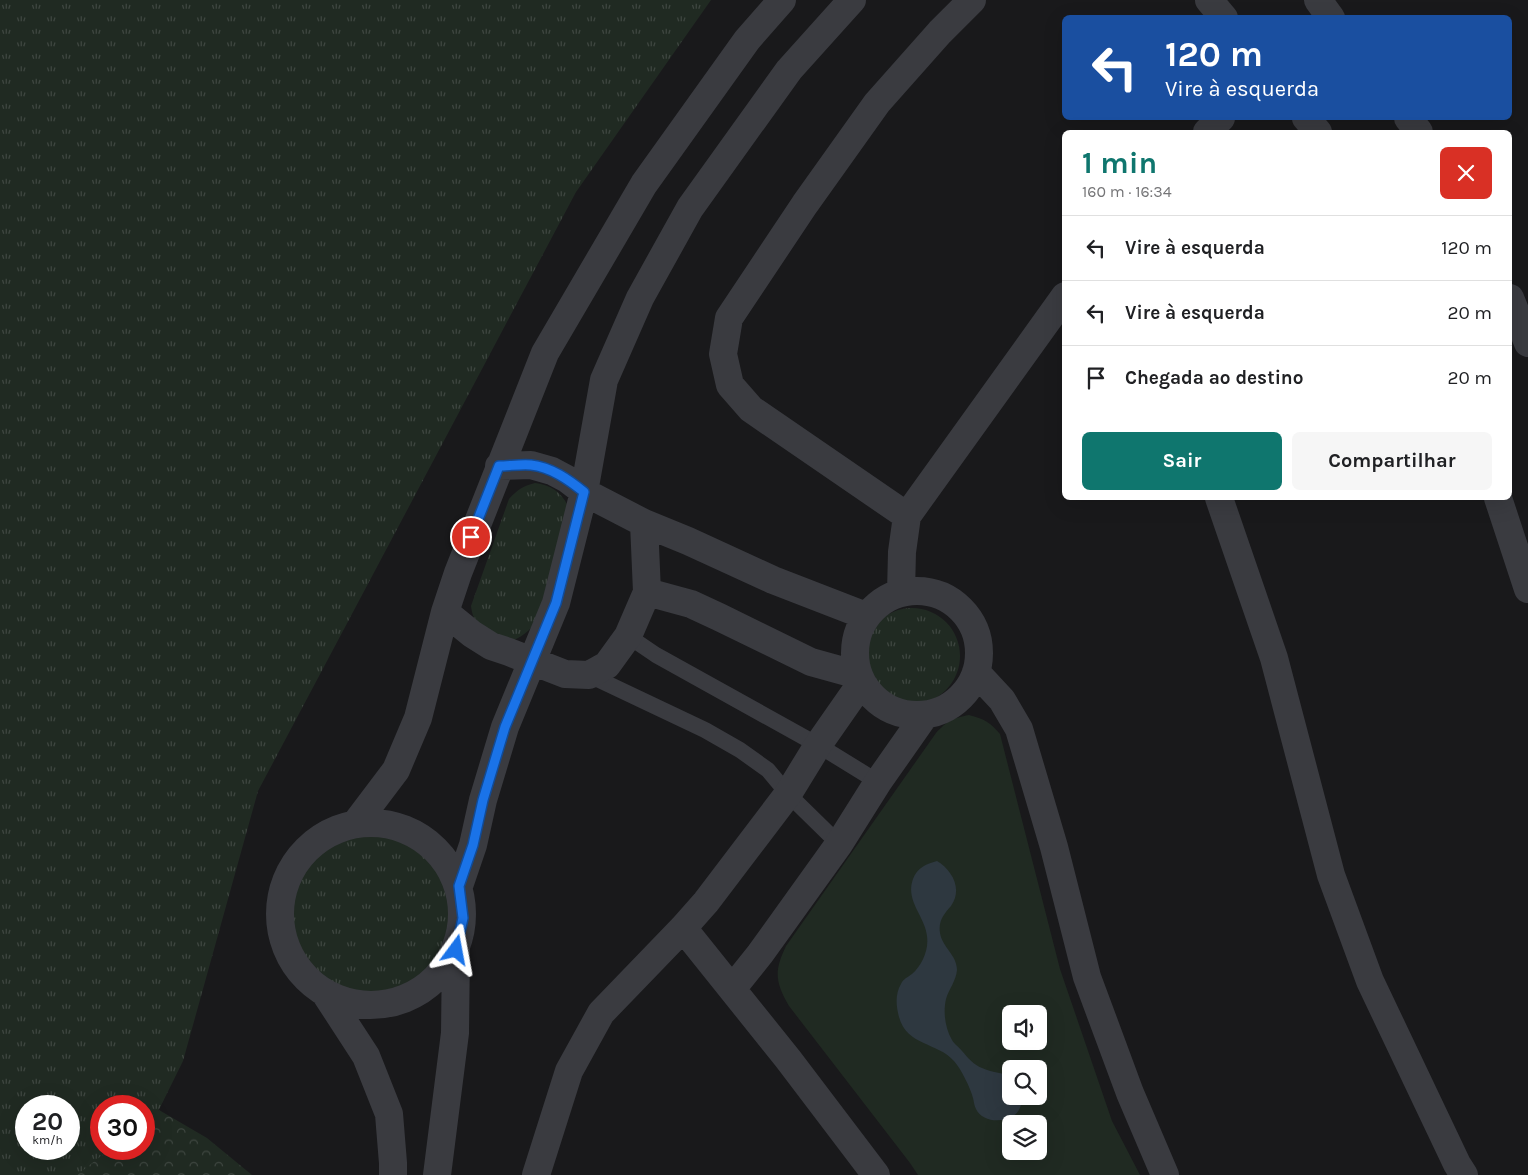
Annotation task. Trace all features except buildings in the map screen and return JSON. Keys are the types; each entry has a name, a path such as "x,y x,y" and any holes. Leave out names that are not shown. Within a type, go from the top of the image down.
{"street":[{"path":"356,823 396,770 418,718 445,612 458,573 545,353 644,184 747,40 782,0"},
{"path":"459,886 473,845 483,800 505,727 556,603 584,492 604,380 640,298 690,208 789,70 852,0"},
{"path":"906,516 751,410 730,385 723,354 729,318 805,204 877,103 940,32 972,0"},
{"path":"1209,0 1222,15"},
{"path":"1318,0 1330,15"},
{"path":"1209,130 1219,120"},
{"path":"1308,120 1316,130"},
{"path":"1410,120 1417,130"},
{"path":"901,592 902,552 906,516 1062,300"},
{"path":"1512,303 1528,343"},
{"path":"499,466 531,465 552,471 567,479 584,492 644,523 773,580 866,616"},
{"path":"1220,500 1274,658 1331,875 1370,982 1464,1175"},
{"path":"1499,500 1528,590"},
{"path":"445,612 490,646 565,674 589,675 607,664 628,636 647,592 644,523"},
{"path":"917,590 949,599 962,610 972,624 977,639 979,656 976,672 968,688 956,701 942,711 925,715 906,715 888,709 873,698 860,679 854,660 855,644 859,629 866,616 876,606 887,598 901,592 917,590"},
{"path":"647,592 691,604 810,662 860,679"},
{"path":"976,672 1002,700 1019,729 1054,847 1087,976 1130,1092 1164,1175"},
{"path":"536,1175 569,1071 602,1013 706,902 788,794 860,679"},
{"path":"732,989 760,954 839,844 878,782 925,715"},
{"path":"393,1175 389,1114 366,1056 325,993 303,975 288,951 280,924 281,896 290,870 307,848 330,831 356,823 388,823 419,835 444,856 459,886 463,918 456,950 455,1033 437,1175"},
{"path":"683,928 788,1059 876,1175"},
{"path":"325,993 349,1002 374,1006 400,1001 423,990 442,972 456,950"}],"lane":[{"path":"628,636 656,655 818,745 878,782"},
{"path":"589,675 705,730 740,750 768,770 788,794 839,844"}],"green space":[{"path":"0,0 711,0 576,192 258,791 183,1061 155,1118 155,1095 90,1095 90,1160 134,1160 127,1175 0,1175"},
{"path":"535,483 546,485 555,490 568,506 537,621 520,637 514,640 503,641 497,639 477,621 471,606 509,499 520,489"},
{"path":"912,608 930,612 946,622 956,638 960,656 956,674 946,690 930,700 912,704 894,700 878,690 868,674 864,656 868,638 878,622 894,612"},
{"path":"969,715 990,724 1000,734 1060,969 1112,1121 1140,1175 918,1175 789,1006 781,990 778,970 786,946 936,733 954,719"},
{"path":"363,835 379,835 394,838 408,844 427,858 437,870 447,891 450,914 447,937 437,958 427,970 415,980 394,990 379,993 363,993 348,990 327,980 305,958 295,937 292,922 292,906 295,891 305,870 327,848 348,838"},
{"path":"159,1110 207,1138 252,1175 77,1175 96,1160 155,1160 155,1113"}],"shaded area":[{"path":"937,861 947,869 956,887 954,900 942,918 940,925 941,938 955,960 957,970 945,1004 946,1025 953,1041 969,1059 979,1067 1002,1074 1002,1105 1021,1105 1019,1110 1013,1115 1002,1115 1002,1120 987,1119 979,1113 975,1108 968,1084 954,1061 939,1050 915,1039 903,1026 899,1017 897,1000 899,988 903,981 919,966 927,947 927,936 913,901 911,887 917,872"}],"route":[{"path":"456,950 463,918 459,886 473,845 483,800 505,727 556,603 584,492 567,479 552,471 531,465 499,466 471,537"}]}
